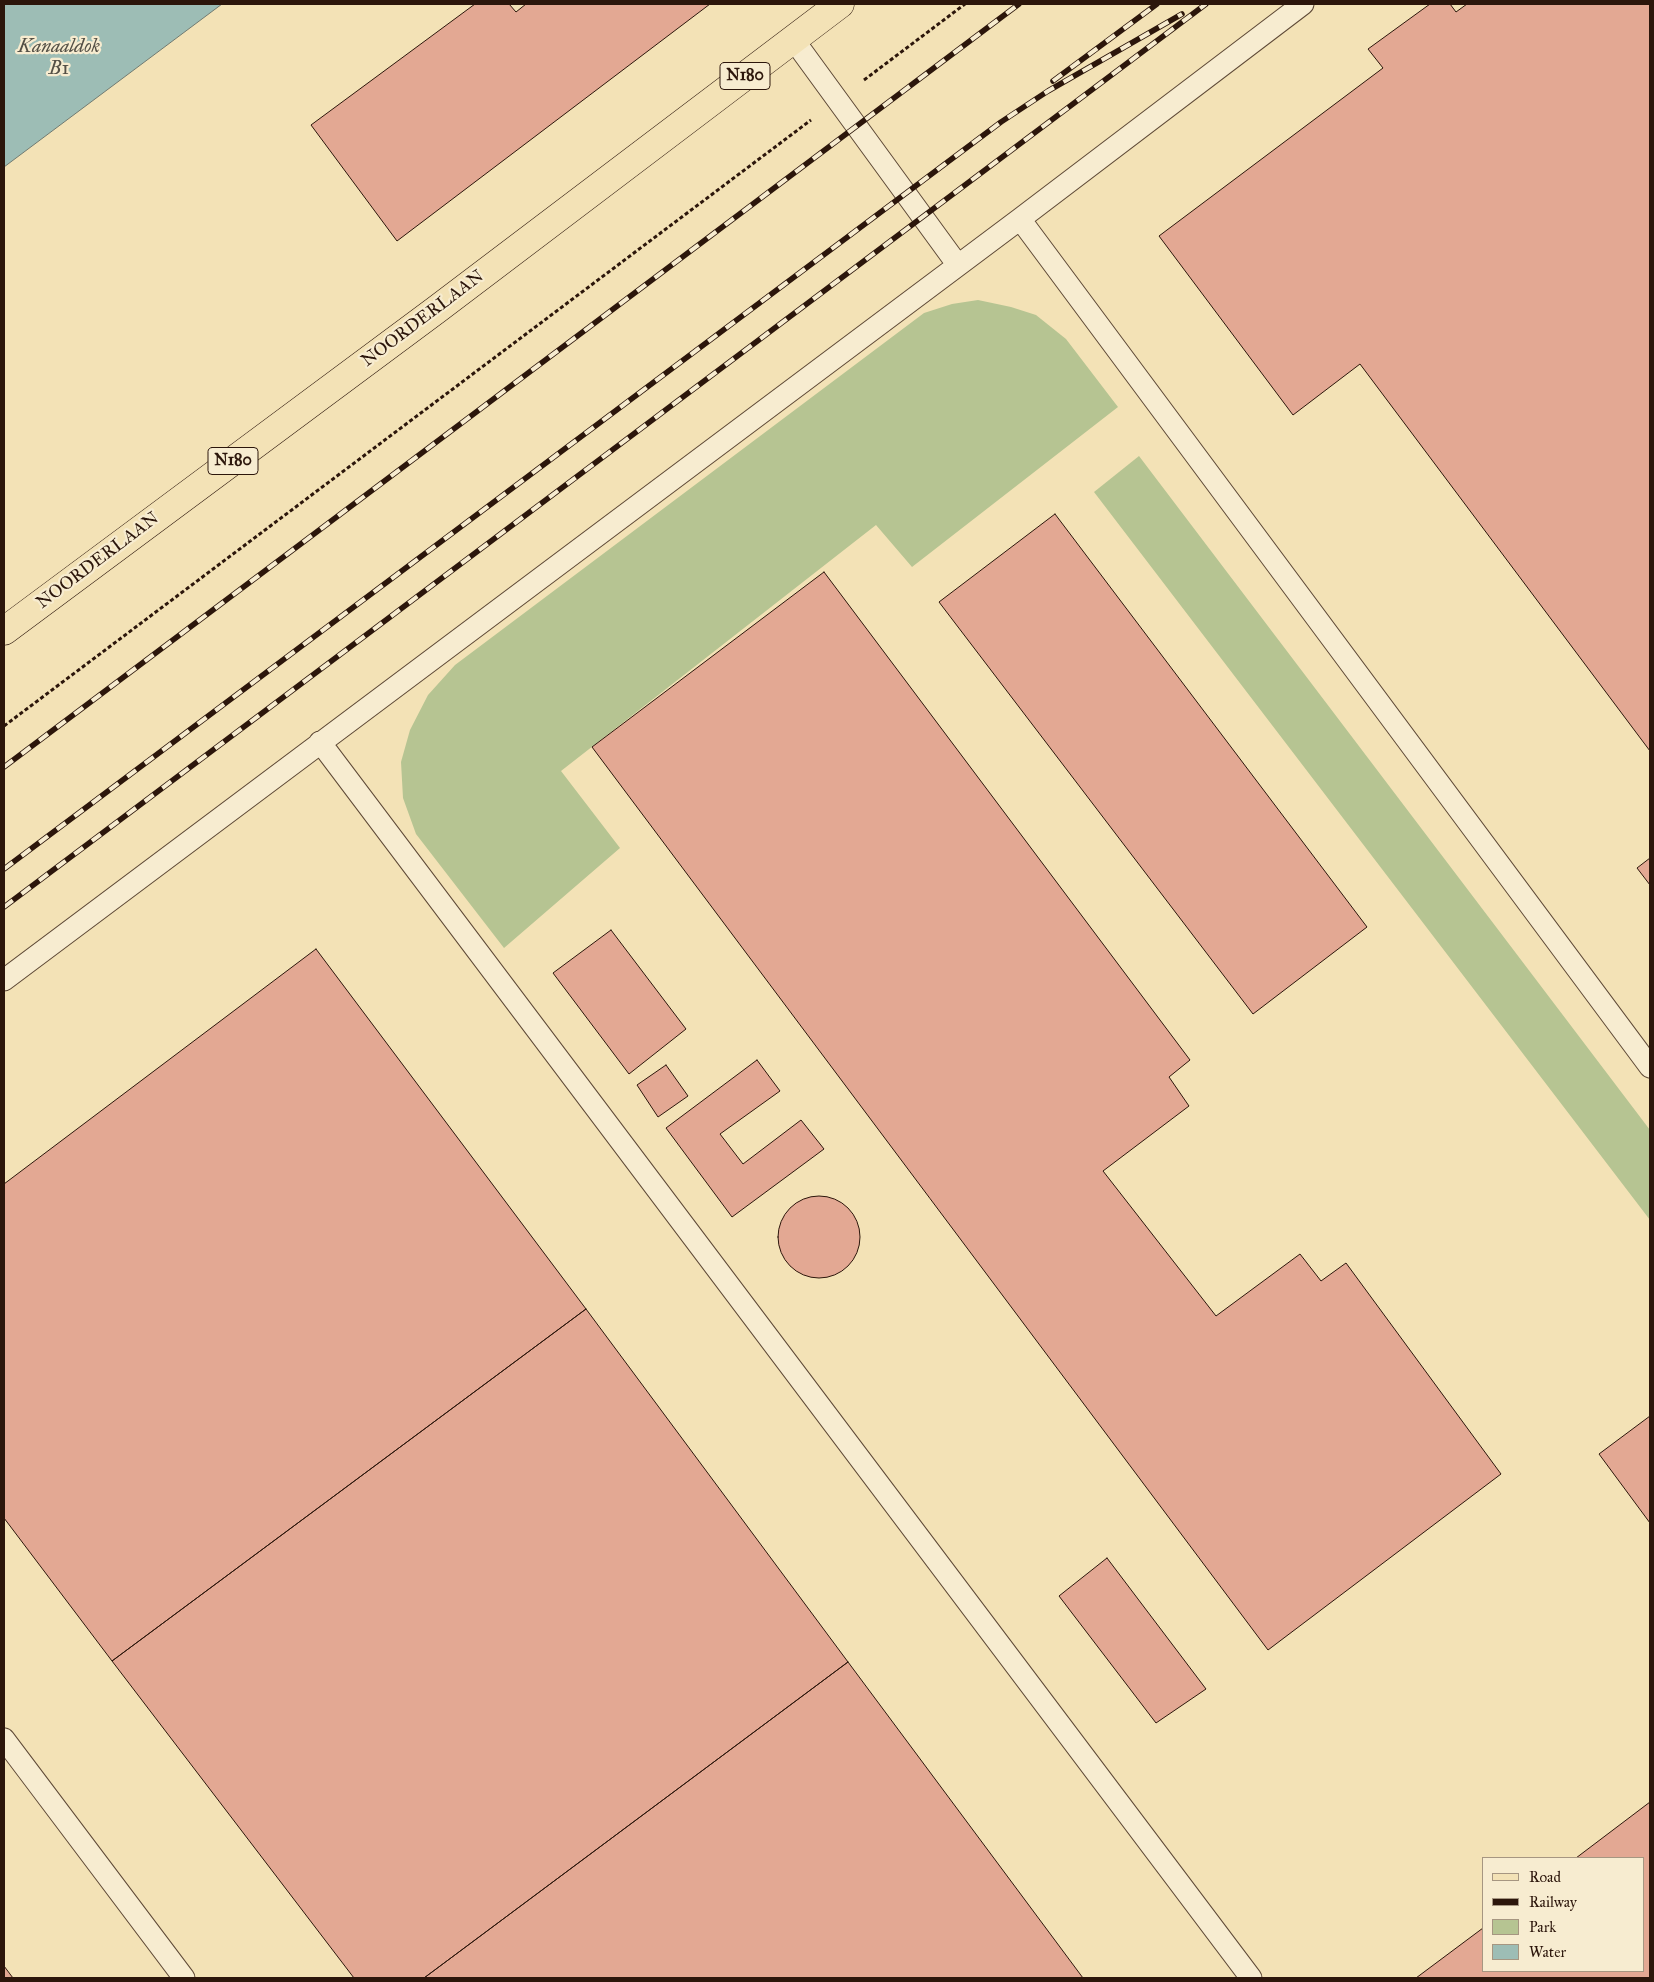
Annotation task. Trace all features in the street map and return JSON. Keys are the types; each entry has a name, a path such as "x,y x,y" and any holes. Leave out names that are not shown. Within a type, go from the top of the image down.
{"main road":[{"name":"NOORDERLAAN","path":"4,631 436,310 840,4"}],"lane":[{"path":"4,980 1020,219 1303,4"},
{"path":"793,39 958,264"},
{"path":"1020,219 1650,1067"},
{"path":"320,742 1251,1978"},
{"path":"4,1739 184,1978"}],"path":[{"path":"4,726 965,4"}],"green space":[{"path":"978,300 1036,315 1066,339 1118,407 912,567 876,525 561,771 620,848 504,948 416,834 403,798 401,762 410,730 428,695 455,665 924,313 952,304"},
{"path":"1139,456 1650,1130 1650,1220 1094,492"}],"water":[{"name":"Kanaaldok B1","path":"4,4 222,4 4,167"}],"building":[{"path":"475,4 509,4 516,12 526,4 710,4 397,241 311,125"},
{"path":"1430,4 1450,4 1456,12 1467,4 1650,4 1650,751 1360,364 1293,415 1159,236 1383,68 1368,49"},
{"path":"1055,514 1367,927 1253,1014 939,602"},
{"path":"824,572 1190,1060 1169,1077 1189,1106 1103,1171 1216,1316 1300,1254 1321,1281 1346,1263 1501,1474 1268,1650 592,747"},
{"path":"1650,858 1650,885 1637,868"},
{"path":"611,930 686,1029 629,1074 553,973"},
{"path":"316,949 586,1309 112,1661 4,1518 4,1184"},
{"path":"757,1060 780,1091 720,1134 743,1164 801,1120 824,1149 732,1217 666,1128"},
{"path":"666,1065 688,1096 658,1117 637,1085"},
{"path":"819,1196 835,1199 848,1208 857,1221 860,1237 857,1253 848,1266 835,1275 819,1278 803,1275 790,1266 781,1253 778,1237 781,1221 790,1208 803,1199"},
{"path":"586,1309 848,1662 424,1978 354,1978 112,1661"},
{"path":"1650,1416 1650,1523 1599,1454"},
{"path":"1107,1558 1206,1689 1156,1723 1059,1596"},
{"path":"848,1662 1083,1978 424,1978"},
{"path":"1650,1802 1650,1978 1416,1978 1482,1929 1482,1972 1644,1972 1644,1857 1577,1857"},
{"path":"4,1966 13,1978 4,1978"}],"railway":[{"path":"4,767 1019,4"},
{"path":"1053,81 1157,4"},
{"path":"4,907 1206,4"},
{"path":"4,869 1001,122 1048,91 1182,14"}]}
